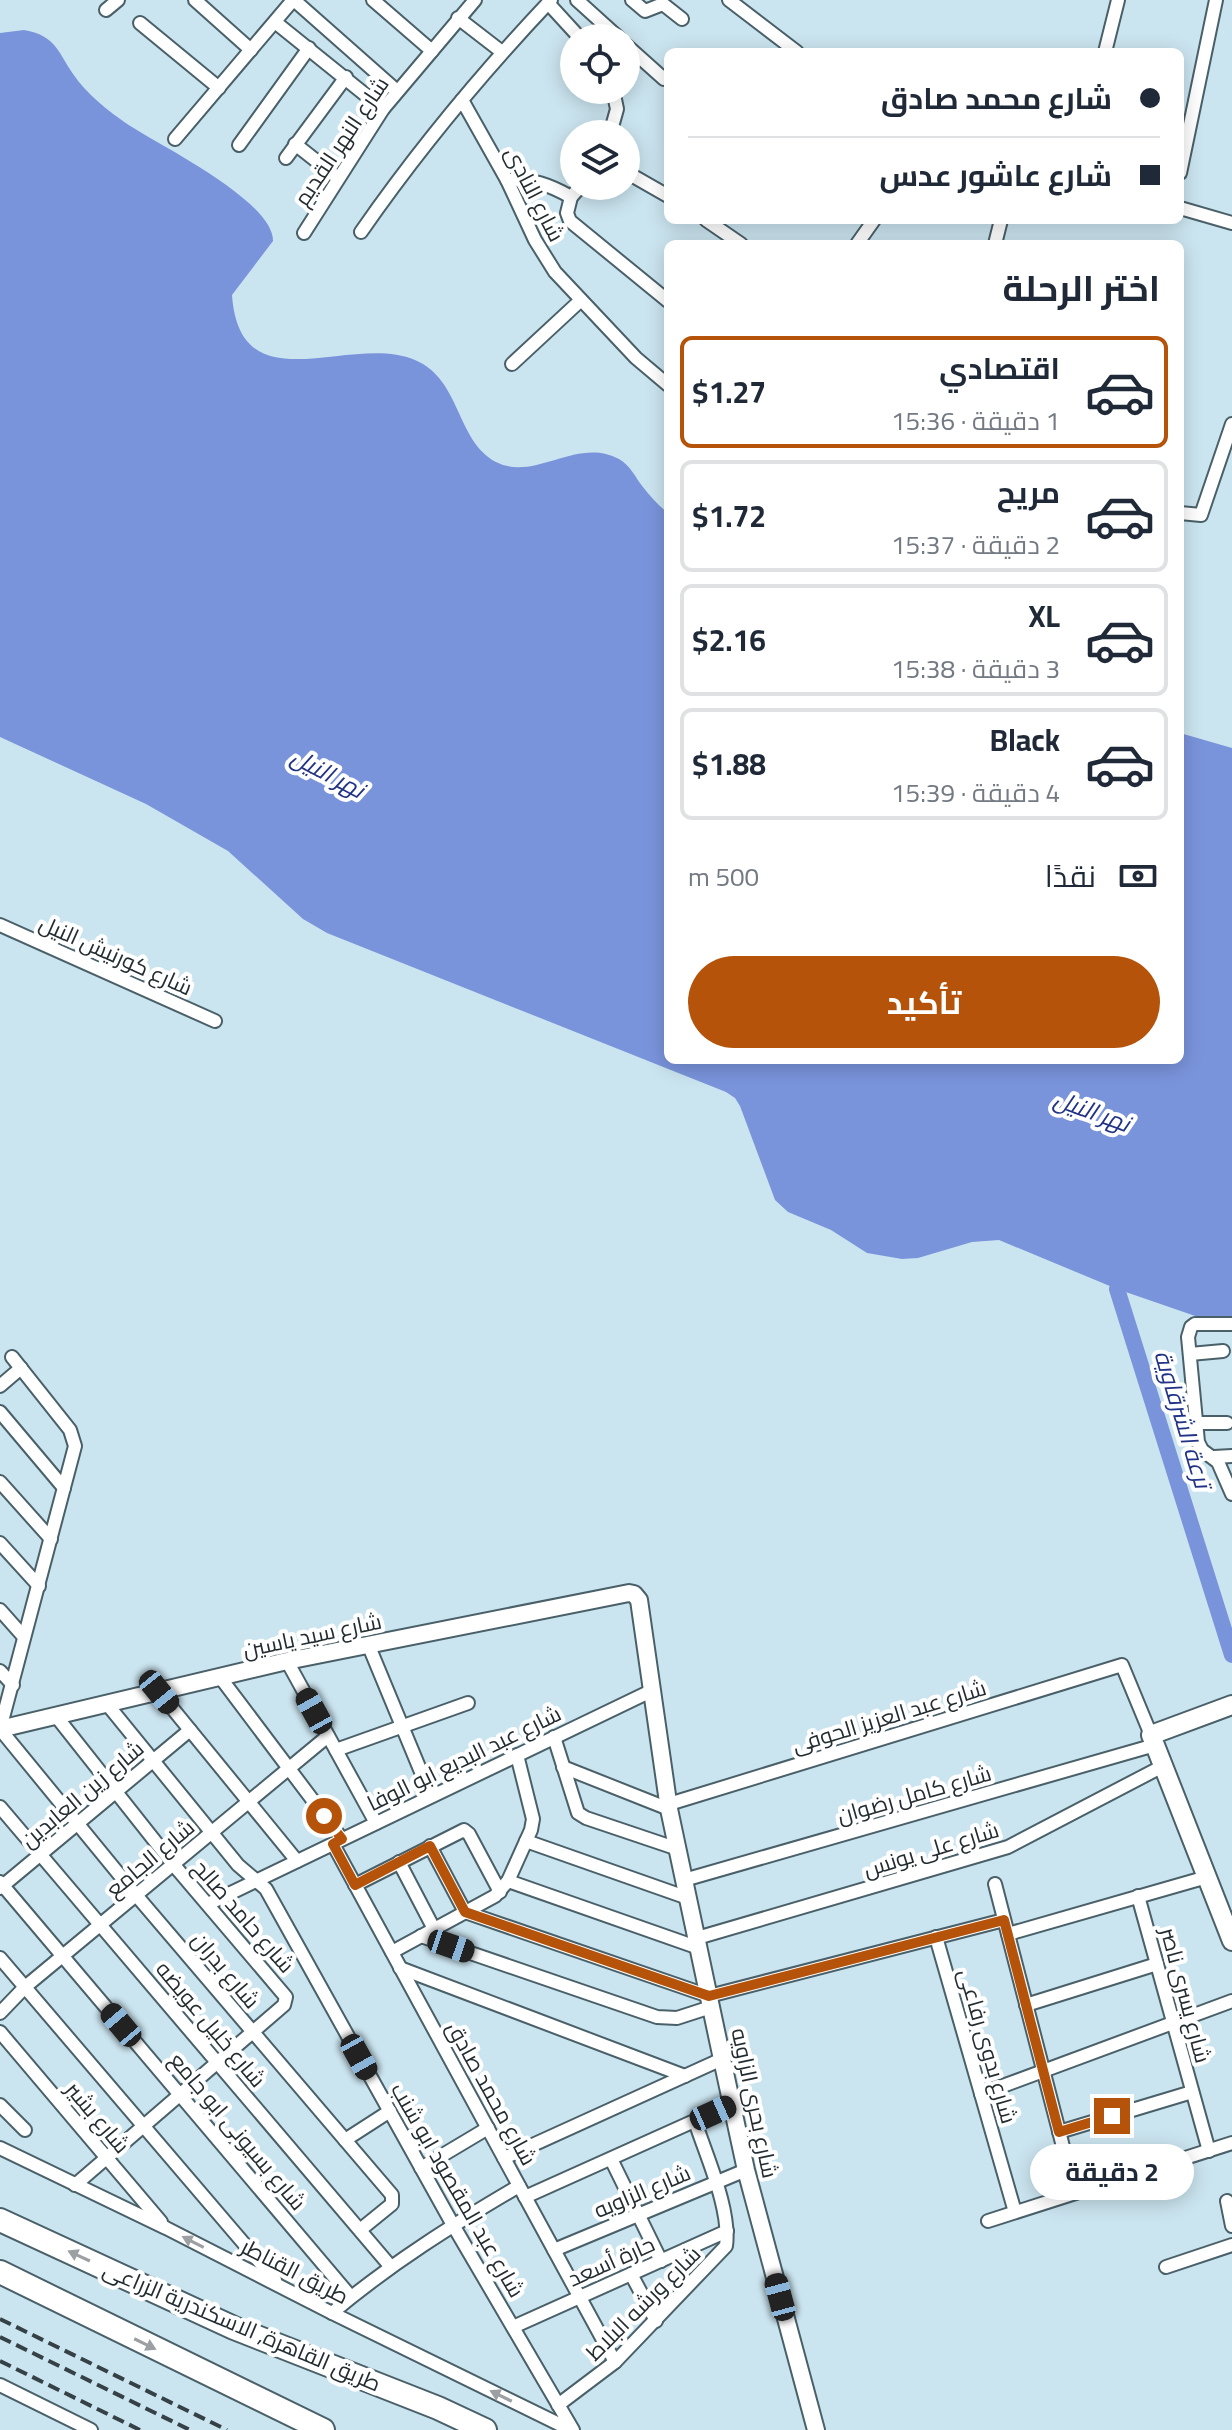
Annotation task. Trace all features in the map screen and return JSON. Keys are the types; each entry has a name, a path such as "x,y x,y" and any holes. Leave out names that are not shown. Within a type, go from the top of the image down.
{"highway":[{"name":"طريق القاهرة, الاسكندرية الزراعى","path":"0,2220 234,2328 438,2408 485,2430"},
{"path":"0,2272 323,2430"},
{"path":"438,2408 467,2430"}],"main road":[{"path":"1232,1705 1153,1740 1232,1941"}],"street":[{"path":"106,10 118,0"},
{"path":"195,0 251,50"},
{"path":"373,0 432,51"},
{"name":"شارع النهر القديم","path":"304,233 383,109 475,0"},
{"path":"577,0 604,24"},
{"path":"632,0 645,11 663,4 682,19"},
{"path":"729,0 792,48"},
{"path":"1106,48 1118,0"},
{"path":"1184,154 1216,0"},
{"path":"361,232 397,180 462,100 550,1 569,24"},
{"path":"175,139 275,22 287,2 397,91"},
{"path":"458,18 502,52"},
{"path":"275,22 383,109"},
{"path":"140,23 219,88"},
{"path":"239,145 309,48"},
{"path":"640,58 664,79"},
{"path":"286,158 346,77"},
{"name":"شارع النادى","path":"462,100 507,180 544,257 636,358 664,382"},
{"path":"295,144 338,178"},
{"path":"507,180 540,182 560,192"},
{"path":"640,180 664,194"},
{"path":"570,200 567,213 570,221 664,298"},
{"path":"1184,209 1232,223"},
{"path":"712,224 735,240"},
{"path":"512,364 581,300"},
{"path":"1184,513 1201,515 1232,424"},
{"name":"شارع كورنيش النيل","path":"0,925 215,1021"},
{"path":"1232,1324 1205,1323 1191,1327 1188,1337 1198,1442 1202,1450 1214,1457 1232,1456"},
{"path":"1190,1354 1223,1351"},
{"path":"0,1729 75,1446 74,1438 12,1357"},
{"path":"0,1386 21,1368"},
{"path":"0,1412 5,1428 64,1488"},
{"path":"1196,1423 1227,1423"},
{"path":"1214,1457 1232,1494"},
{"path":"0,1482 51,1539"},
{"path":"0,1543 39,1586"},
{"name":"شارع سيد ياسين","path":"0,1729 287,1661 634,1594"},
{"name":"شارع بحرى الزاويه","path":"634,1594 639,1600 669,1807 746,2170 816,2430"},
{"path":"0,1610 24,1637"},
{"path":"368,1644 431,1796"},
{"path":"287,1661 376,1823"},
{"name":"شارع عبد العزيز الحوفى","path":"669,1807 1122,1665 1153,1740"},
{"path":"0,1671 13,1685"},
{"name":"شارع محمد صادق","path":"220,1677 289,1768 338,1841 355,1885 615,2362"},
{"name":"شارع عبد البديع ابو الوفا","path":"208,1904 651,1691"},
{"path":"159,1692 297,1861"},
{"path":"336,1750 468,1703"},
{"name":"شارع عبد المقصود ابو شنب","path":"107,1704 238,1865 266,1889 453,2225 572,2430"},
{"name":"شارع حامد صالح","path":"56,1716 173,1864 283,1992 286,1997 284,2005 253,2032"},
{"name":"شارع بدران","path":"0,1729 393,2198 390,2206 360,2230"},
{"name":"شارع زين العابدين","path":"1,1885 190,1730"},
{"name":"شارع الجامع","path":"0,2013 25,1987 328,1736"},
{"path":"554,1737 578,1813 678,1849"},
{"name":"شارع كامل رضوان","path":"684,1880 1153,1740"},
{"path":"392,1952 465,1912 504,1886 533,1819 517,1755"},
{"name":"شارع على يونس","path":"698,1943 1008,1847 1163,1766"},
{"path":"563,1767 669,1807"},
{"name":"شارع خليل عويضه","path":"0,1807 391,2267"},
{"path":"355,1885 460,1831 469,1834 504,1886 698,1943"},
{"path":"526,1841 688,1898"},
{"path":"430,1846 465,1912 710,2001"},
{"path":"399,1862 434,1929"},
{"path":"1008,1934 1207,1877"},
{"path":"995,1884 1075,2193"},
{"name":"شارع بسيونى ابو جامع","path":"1,1885 351,2297"},
{"name":"شارع يسرى ناصر","path":"1138,1896 1209,2151"},
{"path":"421,1936 657,2017 677,2018 710,2001 1004,1920"},
{"name":"شارع بدوى رفاعى","path":"936,1937 1015,2212"},
{"path":"0,1958 279,2286"},
{"path":"1026,2005 1157,1964"},
{"path":"400,1968 685,2076"},
{"path":"981,2094 1232,2001"},
{"name":"شارع بشير","path":"0,2032 166,2228"},
{"path":"75,2185 253,2032"},
{"path":"504,2158 722,2059"},
{"path":"1059,2132 1192,2092"},
{"path":"332,2313 391,2267 453,2225 522,2191 611,2159 732,2104"},
{"path":"0,2105 25,2130"},
{"path":"345,2140 390,2111"},
{"path":"695,2121 727,2231"},
{"path":"421,2168 488,2128"},
{"path":"988,2221 1232,2143"},
{"name":"طريق القناطر","path":"0,2148 572,2430"},
{"path":"611,2159 661,2261"},
{"name":"شارع الزاويه","path":"554,2250 746,2170"},
{"path":"1227,2201 1232,2226"},
{"name":"حارة أسعد","path":"513,2327 727,2231"},
{"name":"شارع ورشه البلاط","path":"558,2405 615,2362 656,2321 723,2250 727,2231"},
{"path":"1166,2267 1232,2245"},
{"path":"631,2274 656,2321"},
{"path":"0,2385 91,2430"}],"water":[{"name":"نهر النيل","path":"24,30 51,41 81,85 109,111 214,177 256,210 268,226 273,241 232,295 240,329 255,348 277,357 302,359 389,354 415,360 430,369 441,381 473,440 496,462 511,467 526,467 572,455 603,453 627,465 664,509 664,1064 1184,1064 1184,734 1232,748 1232,1318 1201,1318 1117,1289 999,1240 972,1242 918,1258 902,1259 867,1253 831,1230 788,1212 775,1200 740,1106 726,1092 327,933 303,919 228,851 146,804 0,737 0,33"}],"waterway":[{"name":"ترعة الشرقاوية","path":"1117,1289 1232,1655"}],"railway":[{"path":"0,2319 227,2430"},
{"path":"0,2337 190,2430"},
{"path":"0,2361 140,2430"}],"route":[{"path":"324,1816 342,1839 333,1844 355,1885 430,1846 465,1912 709,1996 1004,1920 1059,2132 1112,2116"}]}
